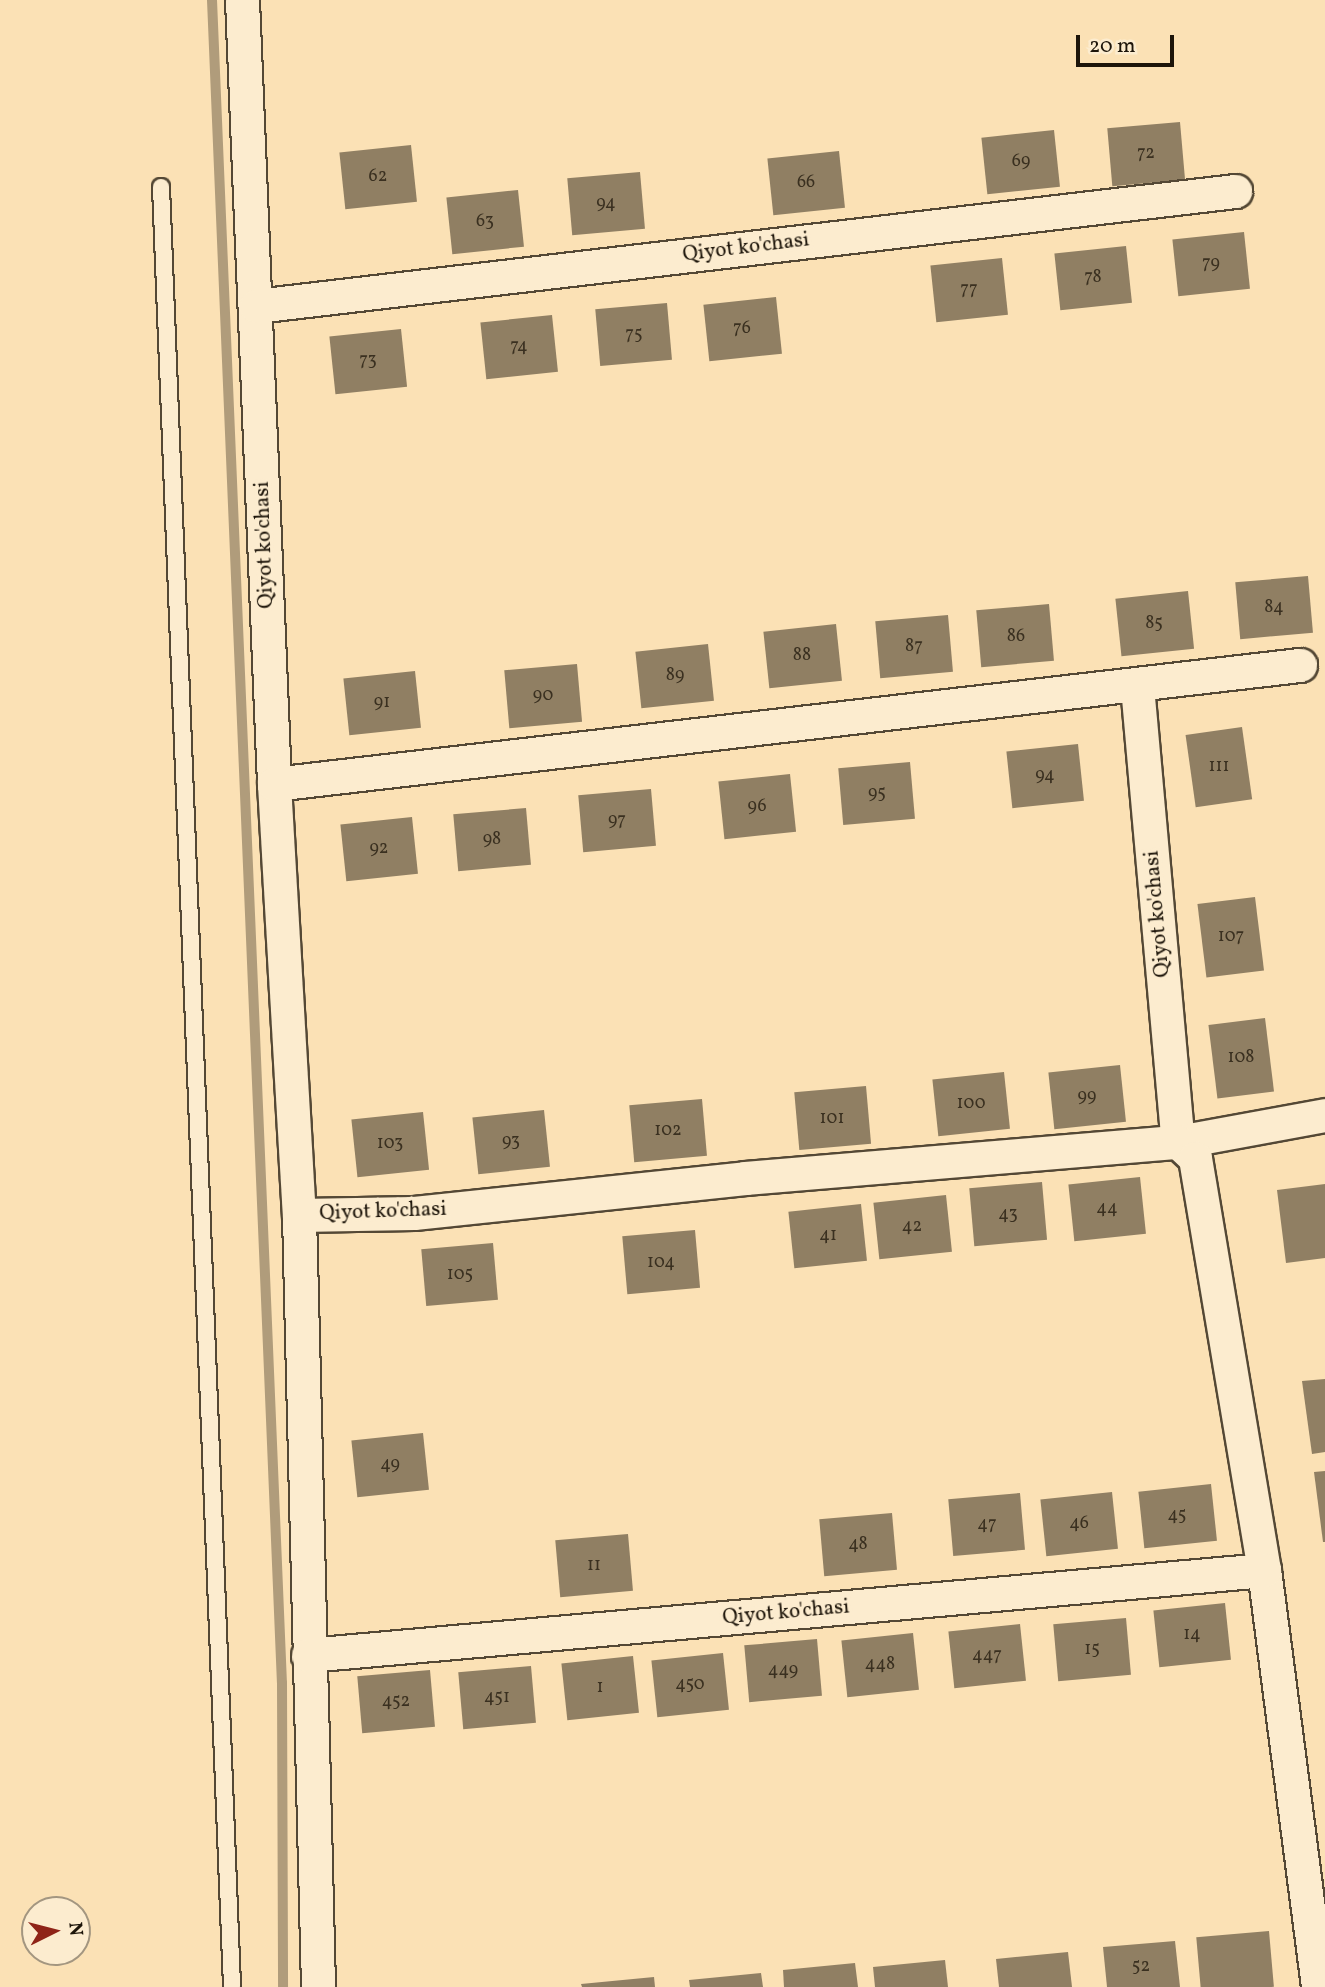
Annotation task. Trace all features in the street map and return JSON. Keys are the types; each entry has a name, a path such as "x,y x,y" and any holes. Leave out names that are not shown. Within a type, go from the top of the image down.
{"street":[{"name":"Qiyot ko'chasi","path":"242,0 274,784 299,1215 318,1987"},
{"name":"Qiyot ko'chasi","path":"256,306 1235,191"},
{"path":"274,784 1300,665"},
{"name":"Qiyot ko'chasi","path":"1137,686 1178,1142 1195,1158 1264,1570 1318,1987"},
{"path":"1178,1142 1325,1115"},
{"name":"Qiyot ko'chasi","path":"299,1215 414,1213 745,1178 1178,1142"},
{"name":"Qiyot ko'chasi","path":"308,1656 1264,1570"}],"lane":[{"path":"161,187 232,1987"}],"building":[{"path":"1180,122 1185,180 1112,186 1107,128"},
{"path":"1054,130 1060,187 987,194 981,138"},
{"path":"411,145 417,202 345,209 339,153"},
{"path":"839,151 845,208 773,215 767,159"},
{"path":"640,172 645,229 572,235 567,178"},
{"path":"518,190 524,247 452,254 446,198"},
{"path":"1244,232 1250,289 1178,296 1172,240"},
{"path":"1126,246 1132,303 1060,310 1054,254"},
{"path":"1002,258 1008,315 936,322 930,266"},
{"path":"776,297 782,354 709,361 703,305"},
{"path":"667,303 672,360 600,366 595,309"},
{"path":"552,315 558,372 486,379 480,323"},
{"path":"401,329 407,387 335,394 329,337"},
{"path":"1308,576 1313,633 1240,639 1235,582"},
{"path":"1188,591 1194,649 1121,656 1115,599"},
{"path":"1049,604 1054,661 981,667 976,610"},
{"path":"948,615 953,672 880,678 875,621"},
{"path":"836,624 842,681 769,688 763,632"},
{"path":"708,644 714,701 641,708 635,652"},
{"path":"577,664 582,722 509,728 504,670"},
{"path":"415,671 421,728 349,735 343,679"},
{"path":"1242,727 1252,799 1196,807 1186,735"},
{"path":"1078,744 1084,801 1012,808 1006,752"},
{"path":"910,762 915,819 843,825 838,768"},
{"path":"790,774 796,832 724,839 718,782"},
{"path":"651,789 656,846 583,852 578,795"},
{"path":"526,808 531,865 458,871 453,814"},
{"path":"412,817 418,874 346,881 340,825"},
{"path":"1255,897 1264,970 1206,978 1197,904"},
{"path":"1265,1018 1274,1091 1217,1098 1208,1025"},
{"path":"1120,1065 1126,1122 1054,1129 1048,1073"},
{"path":"1004,1072 1010,1129 938,1136 932,1080"},
{"path":"866,1086 871,1144 799,1150 794,1092"},
{"path":"702,1099 707,1156 634,1162 629,1105"},
{"path":"544,1110 550,1167 478,1174 472,1118"},
{"path":"423,1112 429,1170 357,1177 351,1120"},
{"path":"1140,1177 1146,1234 1074,1241 1068,1185"},
{"path":"1042,1182 1047,1240 974,1246 969,1188"},
{"path":"1325,1184 1325,1258 1286,1263 1277,1190"},
{"path":"946,1195 952,1252 879,1259 873,1203"},
{"path":"861,1204 867,1261 794,1268 788,1212"},
{"path":"695,1230 700,1288 627,1294 622,1236"},
{"path":"493,1243 498,1300 426,1306 421,1249"},
{"path":"1325,1379 1325,1452 1312,1454 1302,1381"},
{"path":"423,1433 429,1490 357,1497 351,1441"},
{"path":"1325,1471 1325,1542 1323,1542 1314,1472"},
{"path":"1211,1484 1217,1541 1144,1548 1138,1492"},
{"path":"1112,1492 1118,1549 1046,1556 1040,1500"},
{"path":"1020,1493 1025,1550 953,1556 948,1499"},
{"path":"892,1513 897,1570 824,1576 819,1519"},
{"path":"628,1534 633,1591 560,1597 555,1540"},
{"path":"1225,1603 1231,1660 1159,1667 1153,1611"},
{"path":"1126,1618 1131,1675 1058,1681 1053,1624"},
{"path":"1020,1624 1026,1681 954,1688 948,1632"},
{"path":"913,1633 919,1690 847,1697 841,1641"},
{"path":"817,1639 822,1696 749,1702 744,1645"},
{"path":"723,1653 729,1710 657,1717 651,1661"},
{"path":"633,1656 639,1713 567,1720 561,1664"},
{"path":"531,1666 536,1723 463,1729 458,1672"},
{"path":"430,1670 435,1727 362,1733 357,1676"},
{"path":"1269,1931 1274,1987 1201,1987 1196,1937"},
{"path":"1175,1941 1180,1987 1107,1987 1103,1947"},
{"path":"1068,1952 1072,1987 999,1987 996,1959"},
{"path":"945,1960 948,1987 875,1987 873,1967"},
{"path":"855,1963 858,1987 784,1987 783,1970"},
{"path":"761,1973 763,1987 690,1987 689,1980"},
{"path":"654,1977 655,1987 582,1987 581,1984"}],"waterway":[{"path":"212,0 282,1683 283,1987"}]}
